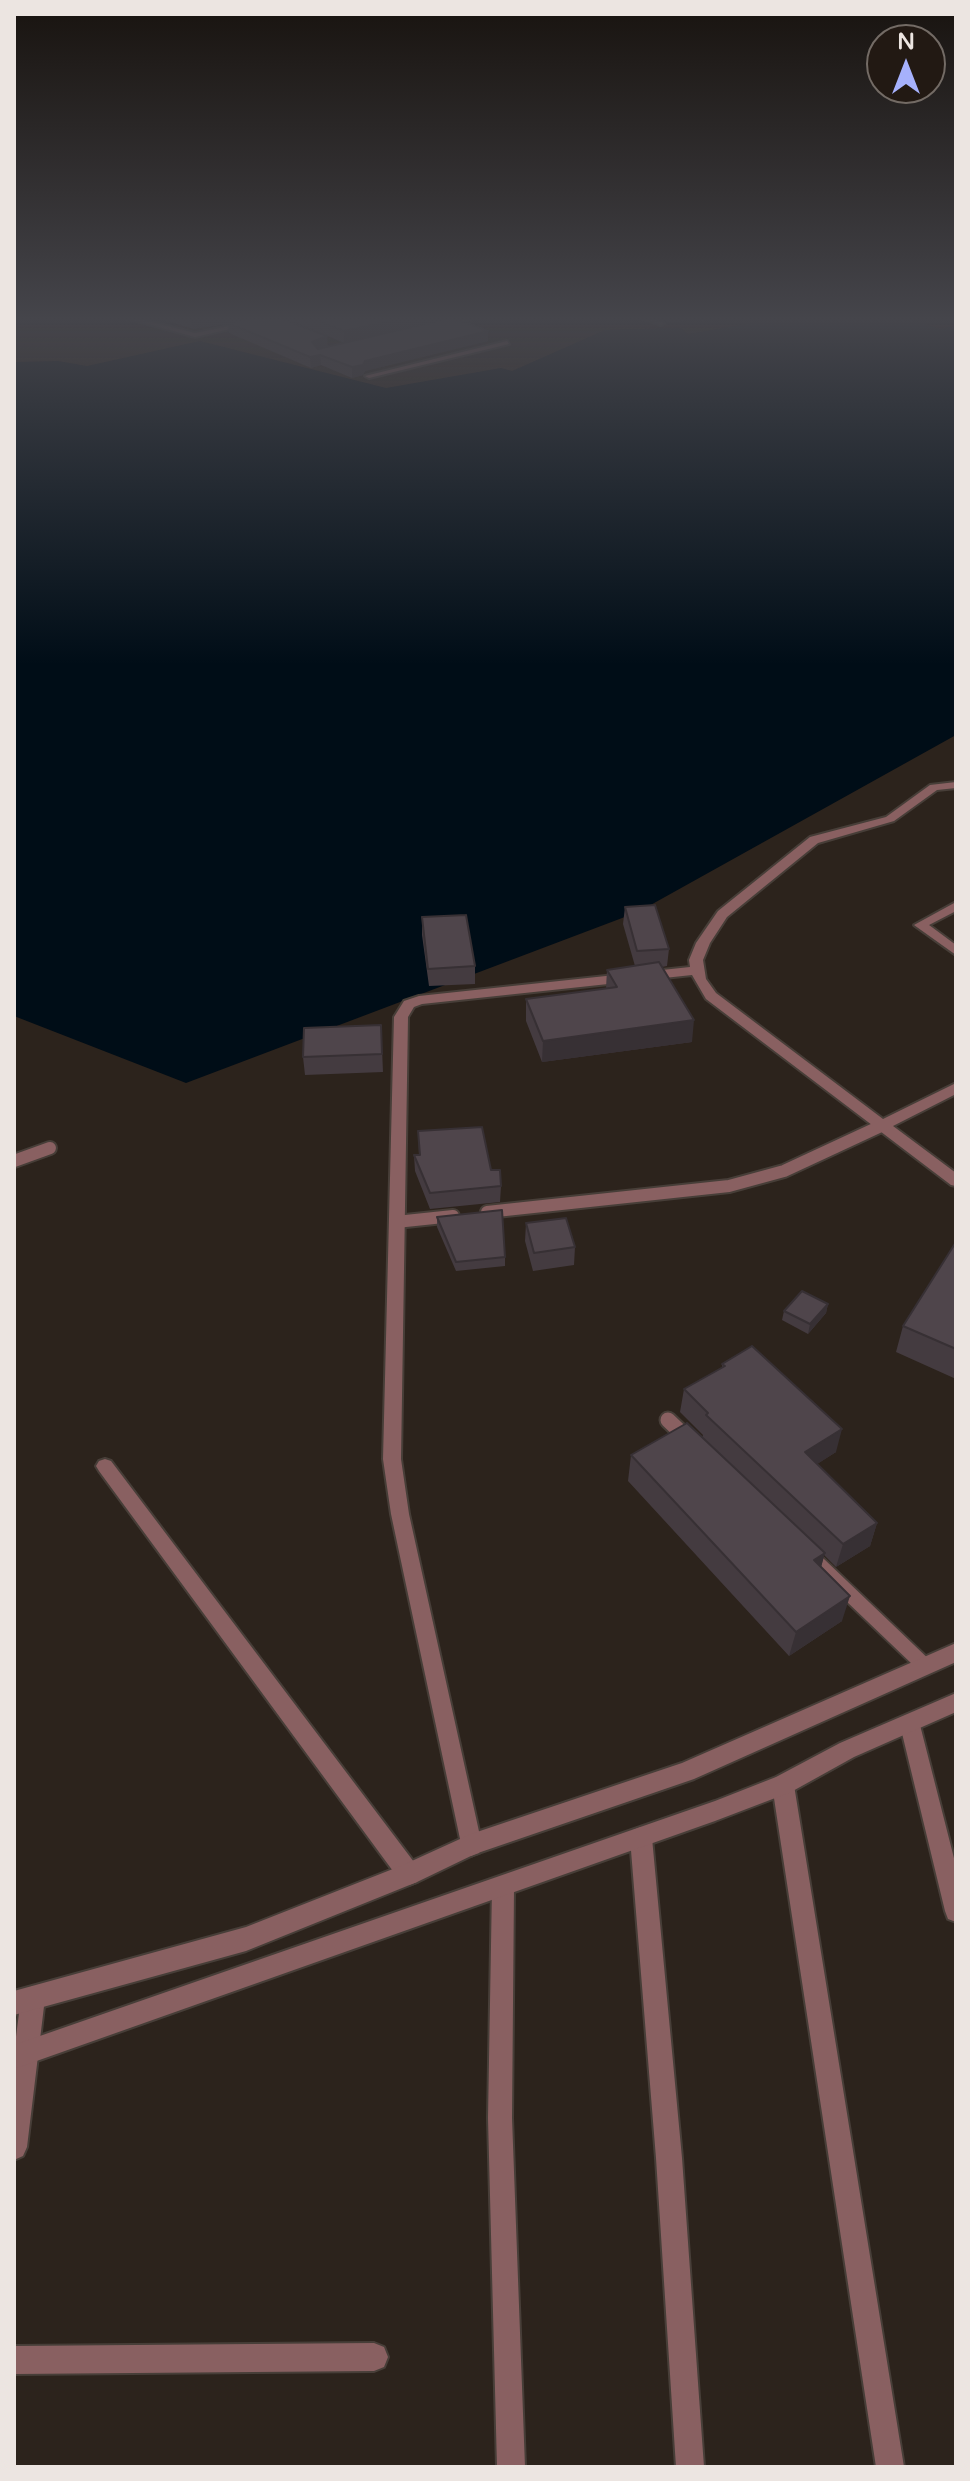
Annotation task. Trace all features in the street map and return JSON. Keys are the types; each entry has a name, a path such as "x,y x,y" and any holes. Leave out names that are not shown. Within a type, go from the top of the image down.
{"street":[{"path":"956,785 938,785 890,819 814,840 722,914 696,960 699,979 711,996 956,1181"},
{"path":"954,911 920,925 956,951"},
{"path":"471,1845 400,1514 392,1459 399,1024 409,1004 419,1000 698,970"},
{"path":"883,1125 956,1088"},
{"path":"105,1466 409,1874"},
{"path":"14,2147 23,2000 246,1939 409,1874 471,1845 686,1772 956,1652"},
{"path":"20,2055 503,1888 783,1785 847,1750 910,1725 956,1702"},
{"path":"910,1725 956,1911"},
{"path":"783,1785 890,2467"},
{"path":"641,1838 669,2158 690,2467"},
{"path":"503,1888 500,2118 511,2467"},
{"path":"14,2360 374,2357"}],"lane":[{"path":"476,1214 729,1186 784,1171 883,1125"},
{"path":"14,1161 50,1148"},
{"path":"396,1222 460,1215"},
{"path":"668,1420 702,1452"},
{"path":"803,1550 924,1665"}],"shaded area":[{"path":"14,434 956,434 956,735 638,912 186,1083 14,1016"}],"building":[{"path":"655,905 669,949 637,951 625,907"},
{"path":"466,915 475,966 428,969 422,917"},
{"path":"659,962 694,1020 543,1041 526,999 617,987 607,970"},
{"path":"381,1025 382,1054 303,1057 304,1028"},
{"path":"482,1127 491,1170 500,1170 501,1186 430,1193 414,1155 420,1155 418,1131"},
{"path":"502,1210 505,1257 456,1262 437,1217"},
{"path":"566,1218 575,1247 534,1253 526,1223"},
{"path":"956,1242 956,1349 903,1326"},
{"path":"802,1291 828,1304 810,1324 784,1311"},
{"path":"752,1346 842,1429 805,1452 877,1523 843,1544 706,1415 708,1413 684,1389 725,1366 722,1364"},
{"path":"687,1423 825,1553 814,1560 850,1596 796,1632 631,1455"}]}
